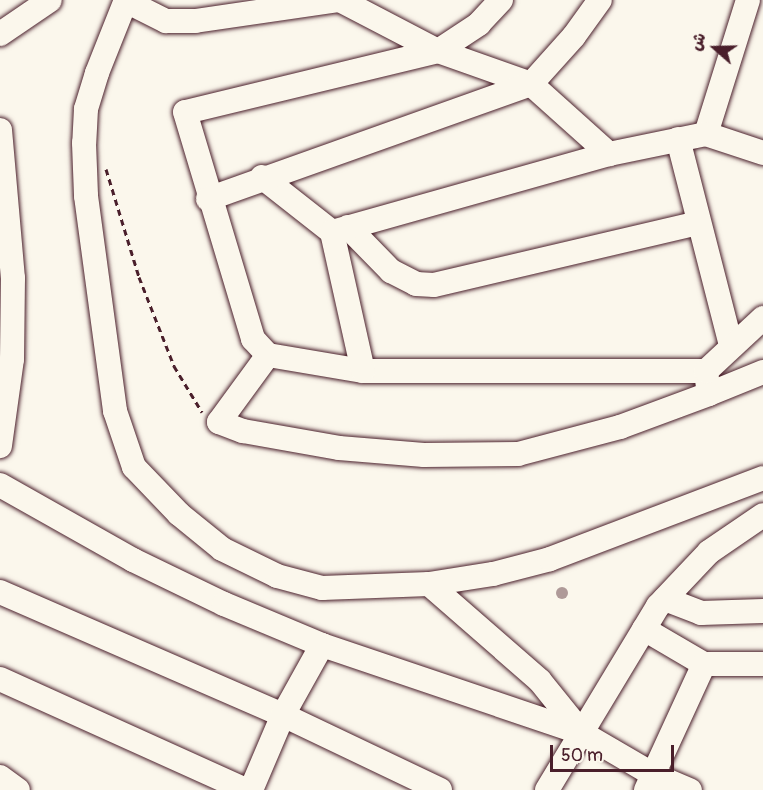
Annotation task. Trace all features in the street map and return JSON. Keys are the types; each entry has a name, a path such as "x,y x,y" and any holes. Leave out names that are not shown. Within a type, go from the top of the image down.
{"street":[{"path":"0,34 50,0"},
{"path":"609,154 531,84 438,51 339,0 195,21 165,21 126,0 97,73 86,109 84,144 102,331 114,411 134,466 179,514 222,549 277,576 322,588 372,589 429,584 493,574 550,559 763,478"},
{"path":"501,0 478,24 438,51 185,112 208,199 253,339 268,355 363,371 708,382 763,372"},
{"path":"208,199 262,177 470,109 531,84 574,36 600,0"},
{"path":"706,134 748,0"},
{"path":"0,130 13,278 12,359 0,446"},
{"path":"340,230 609,154 678,139 706,134 763,153"},
{"path":"678,139 731,345"},
{"path":"262,177 340,230 391,271 416,284 434,285 699,223"},
{"path":"340,230 363,371"},
{"path":"268,355 219,422 243,431 339,448 424,455 518,454 620,427 708,382 731,345 763,318"},
{"path":"0,485 133,560 322,645 582,733"},
{"path":"547,790 644,629 665,599 709,552 763,515"},
{"path":"429,584 540,681 582,733 650,783 690,790"},
{"path":"0,592 283,715 440,790"},
{"path":"665,599 701,613 763,611"},
{"path":"644,629 704,664 763,664"},
{"path":"251,790 283,715 322,645"},
{"path":"650,783 704,664"},
{"path":"0,679 246,790"},
{"path":"0,777 18,790"}],"path":[{"path":"105,165 139,277 174,366 197,409 219,422"}]}
